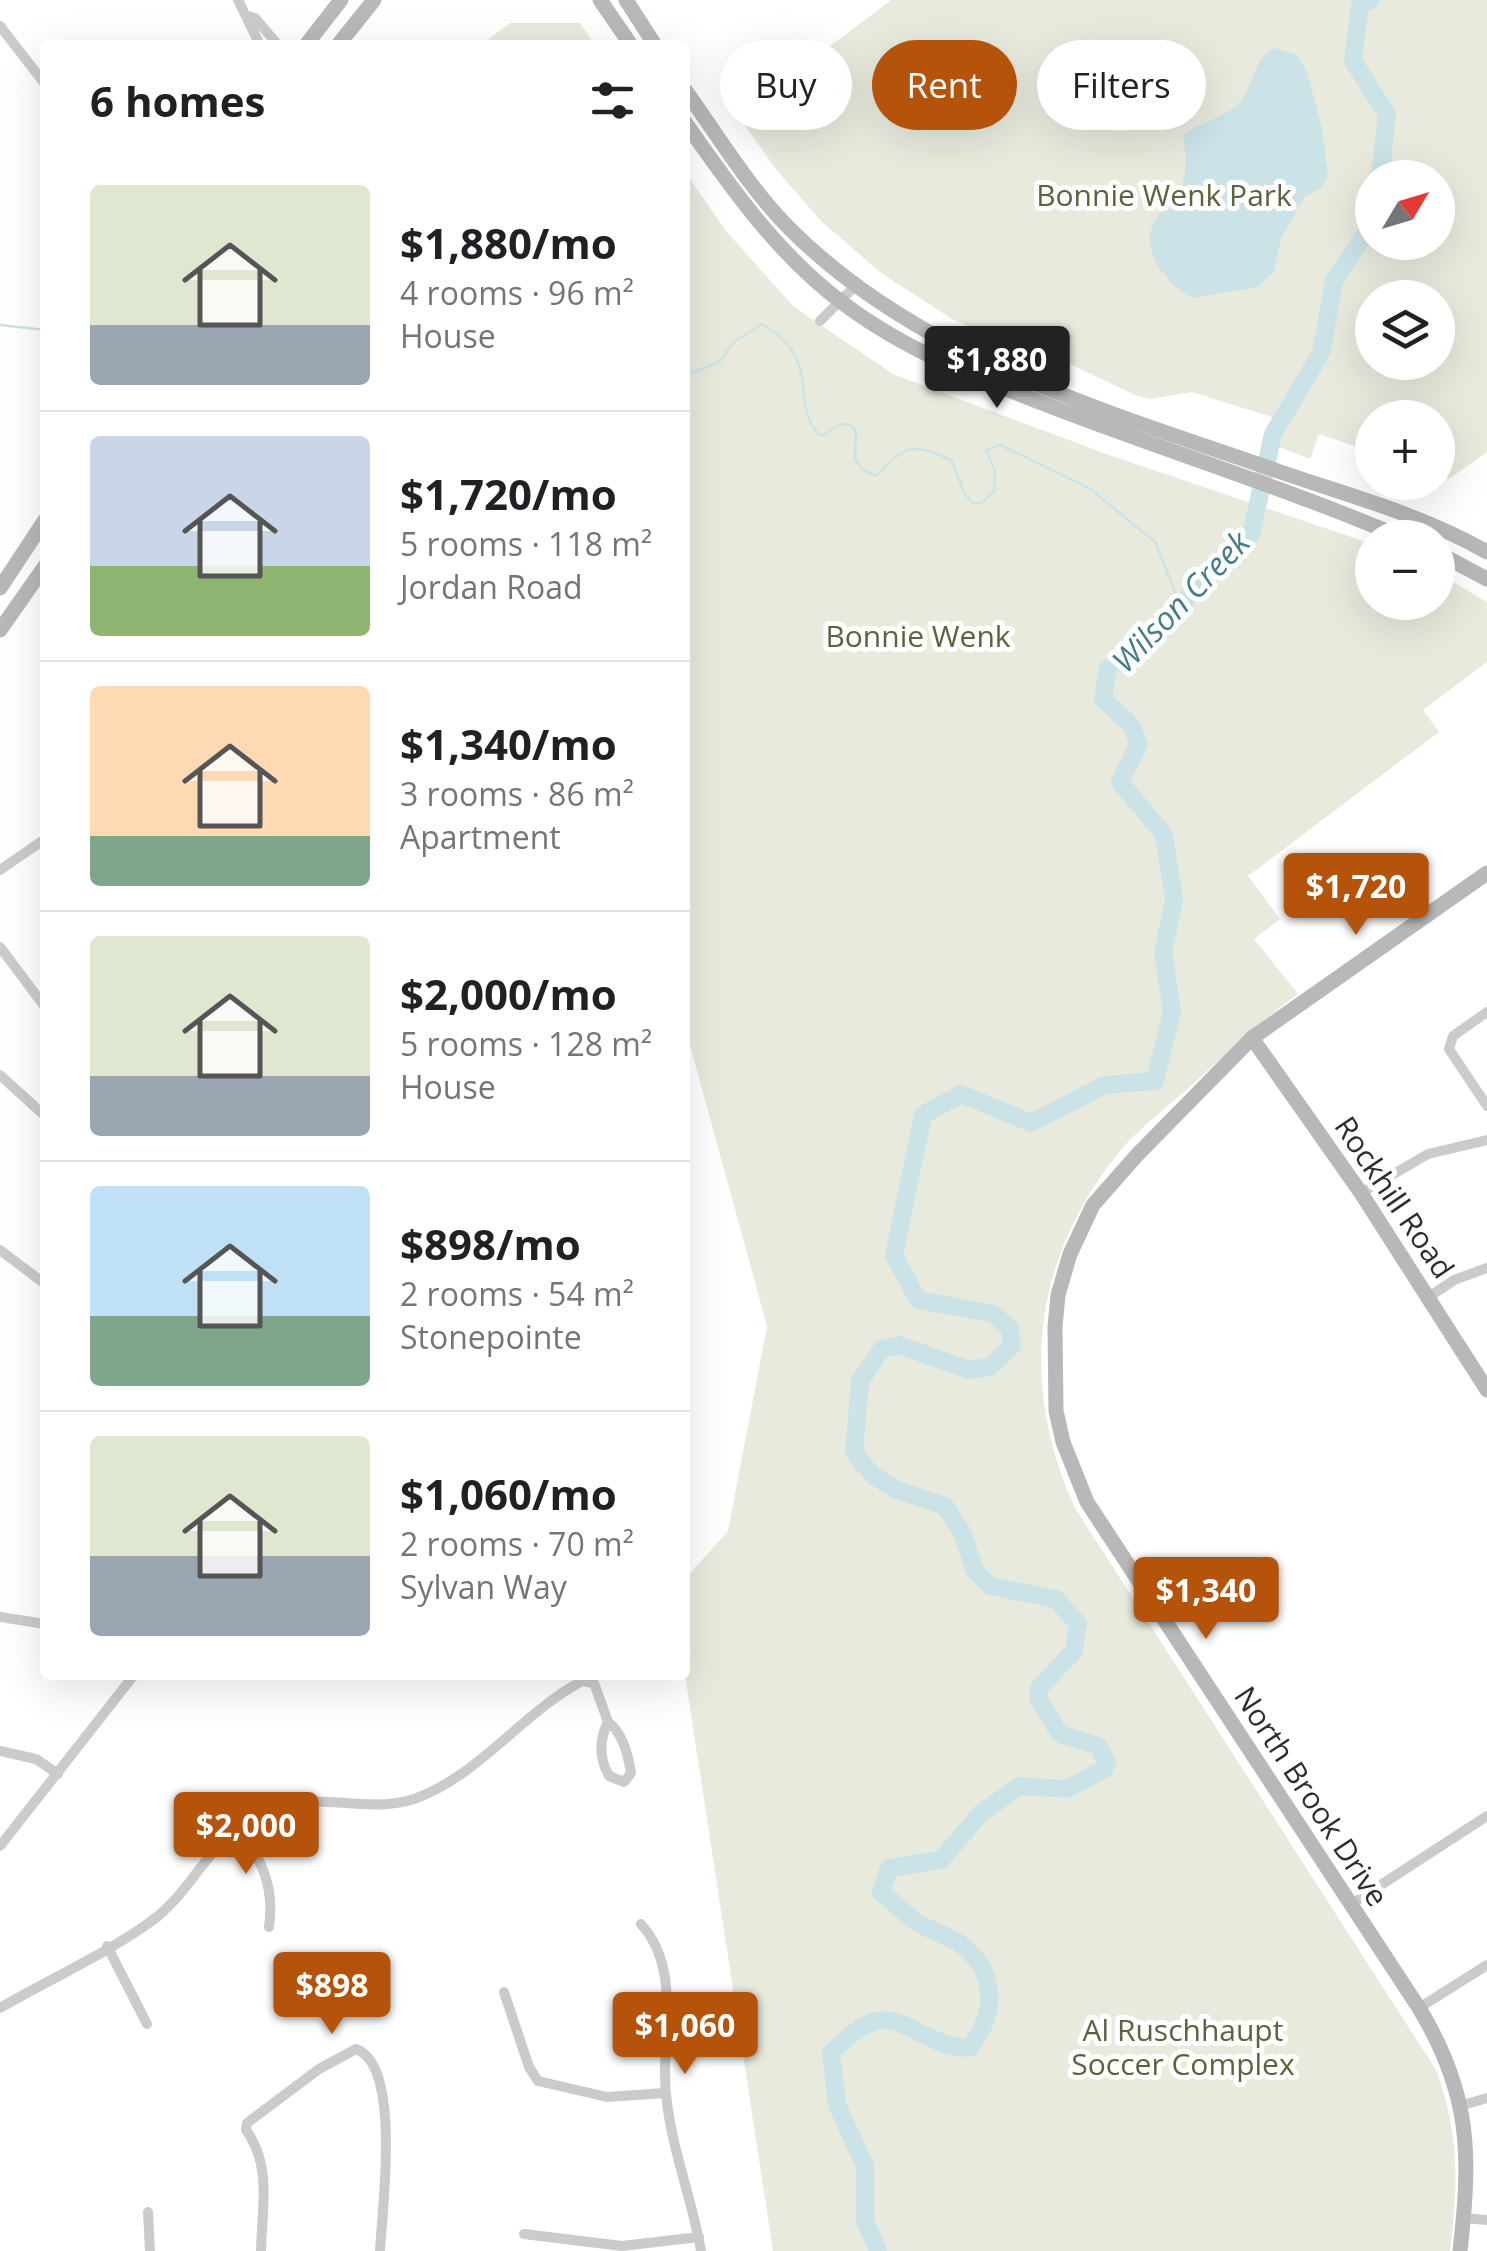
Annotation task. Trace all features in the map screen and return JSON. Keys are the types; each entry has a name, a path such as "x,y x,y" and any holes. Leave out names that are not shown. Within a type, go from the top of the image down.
{"main road":[{"path":"310,40 341,0"},
{"path":"342,40 374,0"},
{"path":"600,0 628,40"},
{"path":"626,0 651,40"},
{"path":"690,97 775,213 856,286 956,348 1189,440 1428,523 1487,552"},
{"path":"696,138 712,128"},
{"path":"690,129 778,243 842,303 899,340 958,372 1357,520"},
{"path":"0,588 40,531"},
{"path":"1455,562 1487,579"},
{"path":"0,630 40,573"},
{"name":"North Brook Drive","path":"1460,2251 1468,2162 1463,2105 1448,2060 1419,2008 1087,1502 1073,1472 1056,1411 1055,1327 1058,1295 1080,1230 1108,1184 1252,1038 1487,873"},
{"name":"Rockhill Road","path":"1252,1038 1361,1193 1487,1390"}],"street":[{"path":"238,0 248,16 274,40"},
{"path":"248,16 246,22 257,40"},
{"path":"0,26 40,78"},
{"path":"820,321 856,286"},
{"path":"0,870 40,842"},
{"path":"0,946 40,1001"},
{"path":"1487,1012 1454,1036 1450,1050 1487,1106"},
{"path":"0,1075 40,1111"},
{"path":"1361,1193 1428,1154 1487,1140"},
{"path":"0,1250 40,1280"},
{"path":"1428,1297 1454,1280 1487,1268"},
{"path":"0,1617 40,1623"},
{"path":"0,1846 129,1680"},
{"path":"0,2008 161,1913 237,1826 284,1802 390,1804 424,1795 458,1775 573,1685 589,1681 598,1688 608,1722 617,1730 630,1766 631,1773 624,1782 609,1776 602,1757 608,1722"},
{"path":"0,1751 36,1759 58,1774"},
{"path":"1350,1904 1487,1816"},
{"path":"237,1826 256,1852 268,1879 268,1927"},
{"path":"641,1924 653,1937 666,1990 666,2093 701,2251"},
{"path":"107,1946 147,2024"},
{"path":"1419,2008 1487,1964"},
{"path":"504,1992 538,2082 607,2097 666,2093"},
{"path":"261,2251 263,2164 246,2130 247,2123 319,2069 356,2049 367,2054 376,2066 383,2097 380,2251"},
{"path":"1463,2105 1487,2098"},
{"path":"148,2212 150,2251"},
{"path":"1464,2218 1487,2220"},
{"path":"524,2234 622,2246 699,2236"}],"green space":[{"name":"Bonnie Wenk Park","path":"891,0 1487,0 1487,452 1455,475 1455,400 1355,400 1355,446 1319,434 1310,459 1266,442 1278,419 1192,392 1151,399 1137,396 1066,362 1011,345 952,319 881,273 821,221 748,130 852,130 852,40 838,40"},
{"path":"510,23 580,23 592,40 488,40"},
{"path":"690,179 726,231 794,307 893,374 1109,455 1355,538 1355,620 1455,620 1455,583 1487,602 1487,662 1423,710 1439,732 1248,876 1280,919 1254,939 1298,994 1137,1133 1091,1192 1068,1234 1052,1278 1041,1368 1046,1415 1057,1461 1075,1508 1436,2070 1449,2116 1455,2159 1450,2251 773,2251 686,1680 690,1680 690,1573 728,1531 767,1326 690,1045"}],"water":[{"path":"1276,48 1297,55 1307,72 1322,128 1328,176 1320,189 1304,197 1281,239 1274,271 1258,287 1194,298 1174,285 1157,265 1150,242 1151,230 1183,182 1183,135 1191,130 1206,130 1206,122 1236,105 1268,52"}],"waterway":[{"name":"Wilson Creek","path":"1370,0 1360,5 1353,61 1387,114 1382,160"},
{"name":"Wilson Creek","path":"878,2251 865,2221 865,2166 837,2105 831,2053 853,2033 886,2020 947,2044 969,2048 984,2024 989,1998 984,1973 967,1949 918,1923 881,1892 889,1868 941,1860 981,1813 1020,1786 1067,1789 1104,1769 1107,1762 1098,1746 1060,1734 1038,1699 1039,1688 1074,1651 1078,1624 1056,1599 990,1586 975,1571 962,1532 945,1506 897,1490 871,1474 854,1452 860,1381 882,1349 899,1345 969,1370 990,1367 1012,1346 1010,1329 994,1314 918,1300 894,1255 923,1115 961,1094 1031,1123 1104,1085 1155,1081 1172,1011 1163,953 1174,900 1164,835 1120,782 1139,744 1131,725 1103,699 1108,669 1182,605 1215,563 1251,535 1273,434 1321,353 1334,281 1355,249"},
{"path":"690,374 719,362 735,341 762,324 794,353 811,424 821,436 841,424 851,425 856,432 855,460 863,470 876,476 902,453 927,451 951,460 965,494 974,504 983,502 994,491 995,471 986,450 1000,445 1089,488 1155,542 1181,606"},
{"path":"0,325 40,329"}],"park label":[{"name":"Bonnie Wenk","path":"918,635"},
{"name":"Al Ruschhaupt Soccer Complex","path":"1183,2046"}]}
